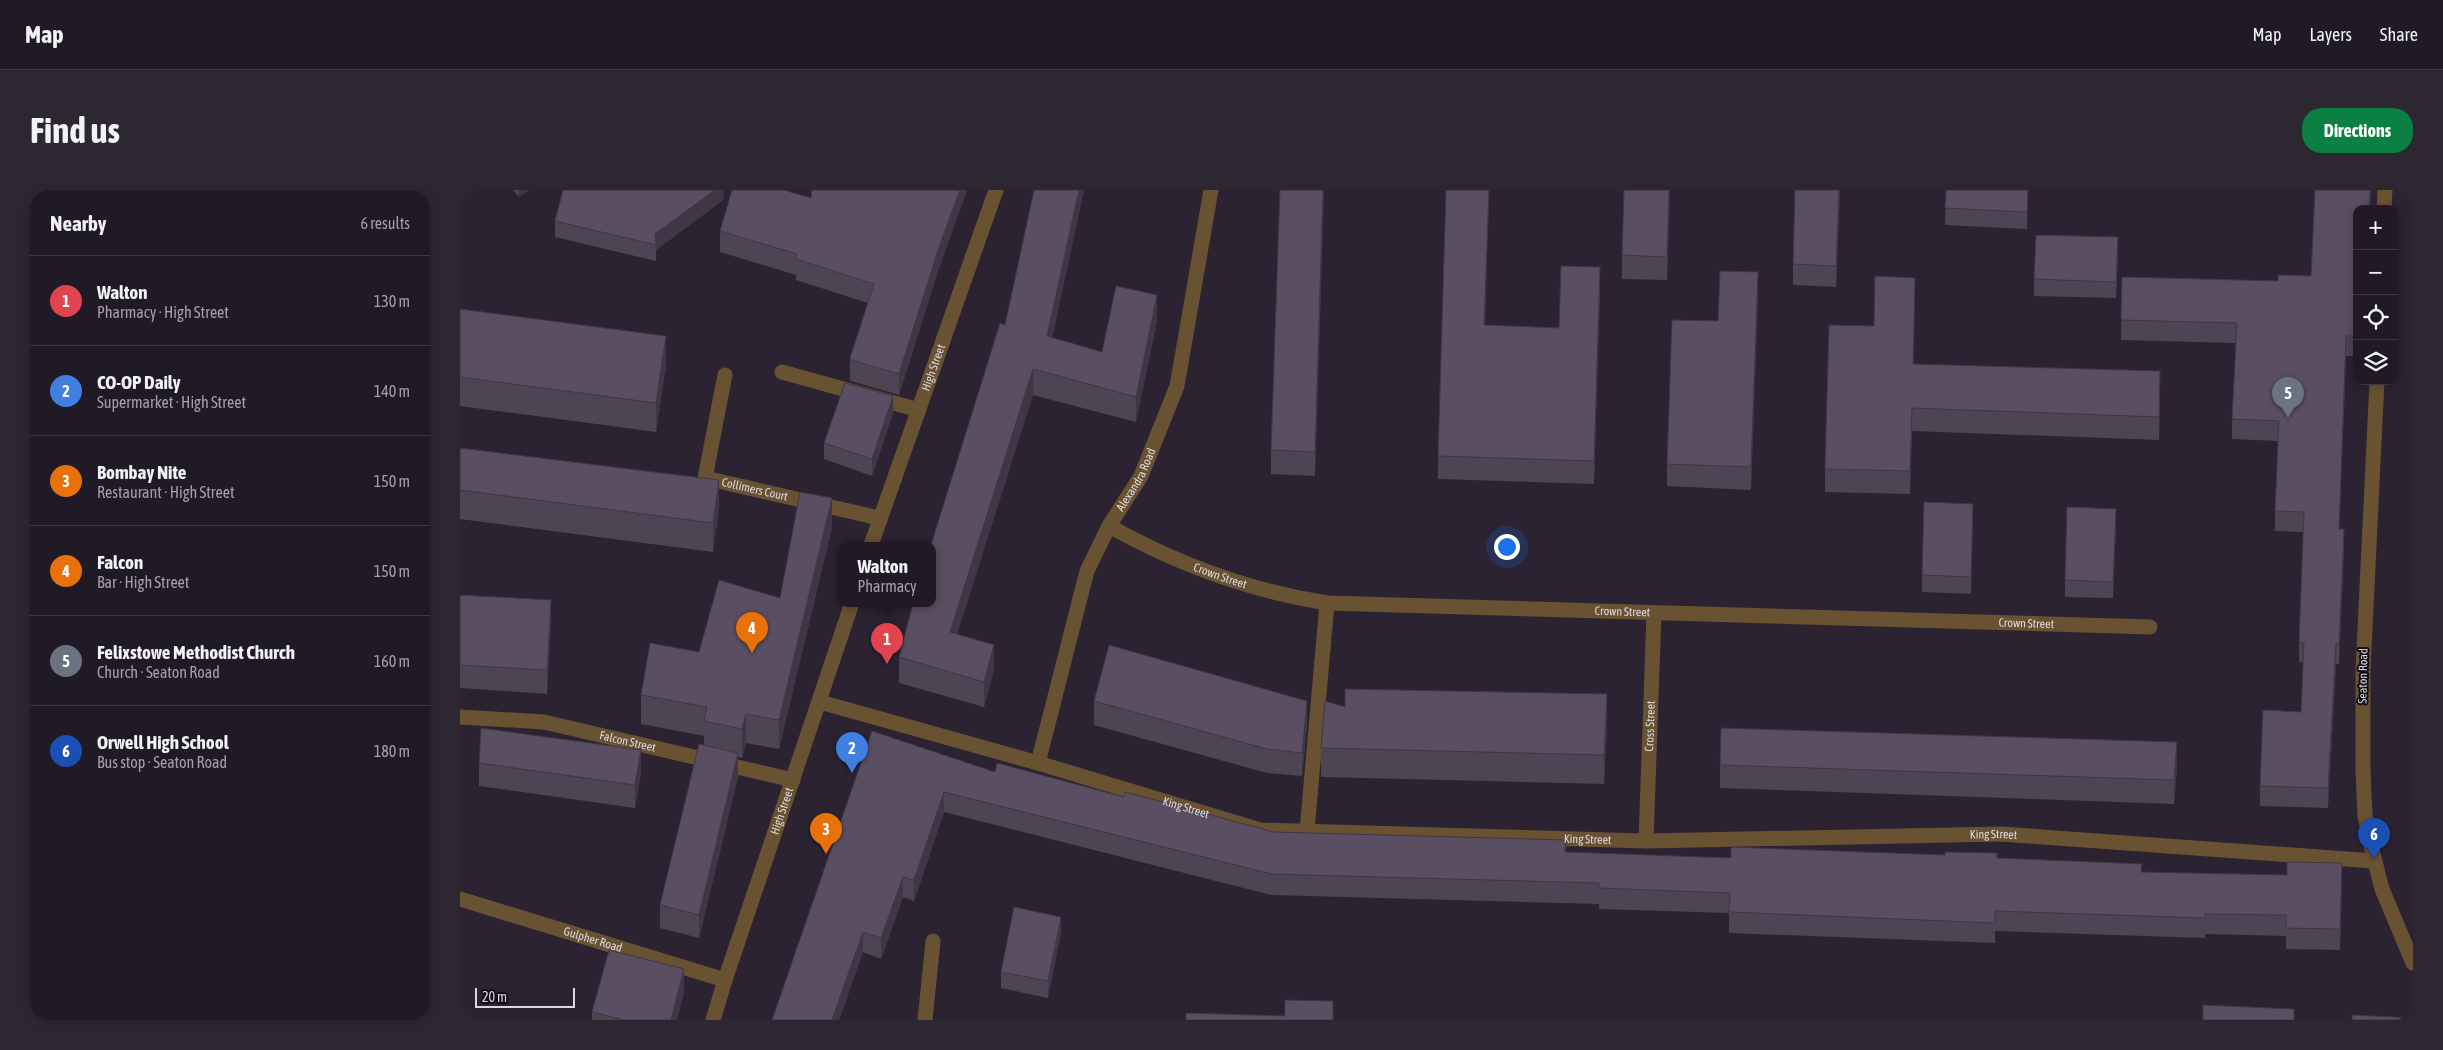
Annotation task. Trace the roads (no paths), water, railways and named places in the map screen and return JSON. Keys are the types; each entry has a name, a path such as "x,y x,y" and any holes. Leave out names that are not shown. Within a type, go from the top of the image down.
{"street":[{"name":"High Street","path":"872,542 996,190"},
{"name":"Alexandra Road","path":"1038,763 1087,571 1109,526 1140,476 1177,386 1211,190"},
{"path":"2384,205 2385,190"},
{"path":"782,372 919,410"},
{"name":"Collimers Court","path":"725,375 705,478 879,518"},
{"name":"Seaton Road","path":"2377,385 2363,670 2362,731 2365,815 2374,861 2390,914 2413,963"},
{"name":"Crown Street","path":"1109,526 1176,560 1212,573 1274,592 1327,603 2150,626"},
{"path":"1307,831 1327,603"},
{"name":"High Street","path":"713,1020 851,607"},
{"name":"Cross Street","path":"1646,841 1654,613"},
{"name":"King Street","path":"820,702 1038,763 1260,830 1646,841 2001,834 2374,861"},
{"name":"Falcon Street","path":"460,717 544,722 793,780"},
{"name":"Gulpher Road","path":"460,899 725,980"},
{"path":"925,1020 933,941"}],"place":[{"name":"Felixstowe Methodist Church","path":"2288,418"},
{"name":"Falcon","path":"752,653"},
{"name":"Walton","path":"887,664"},
{"name":"CO-OP Daily","path":"852,773"},
{"name":"Bombay Nite","path":"826,854"},
{"name":"Orwell High School","path":"2374,859"}]}
